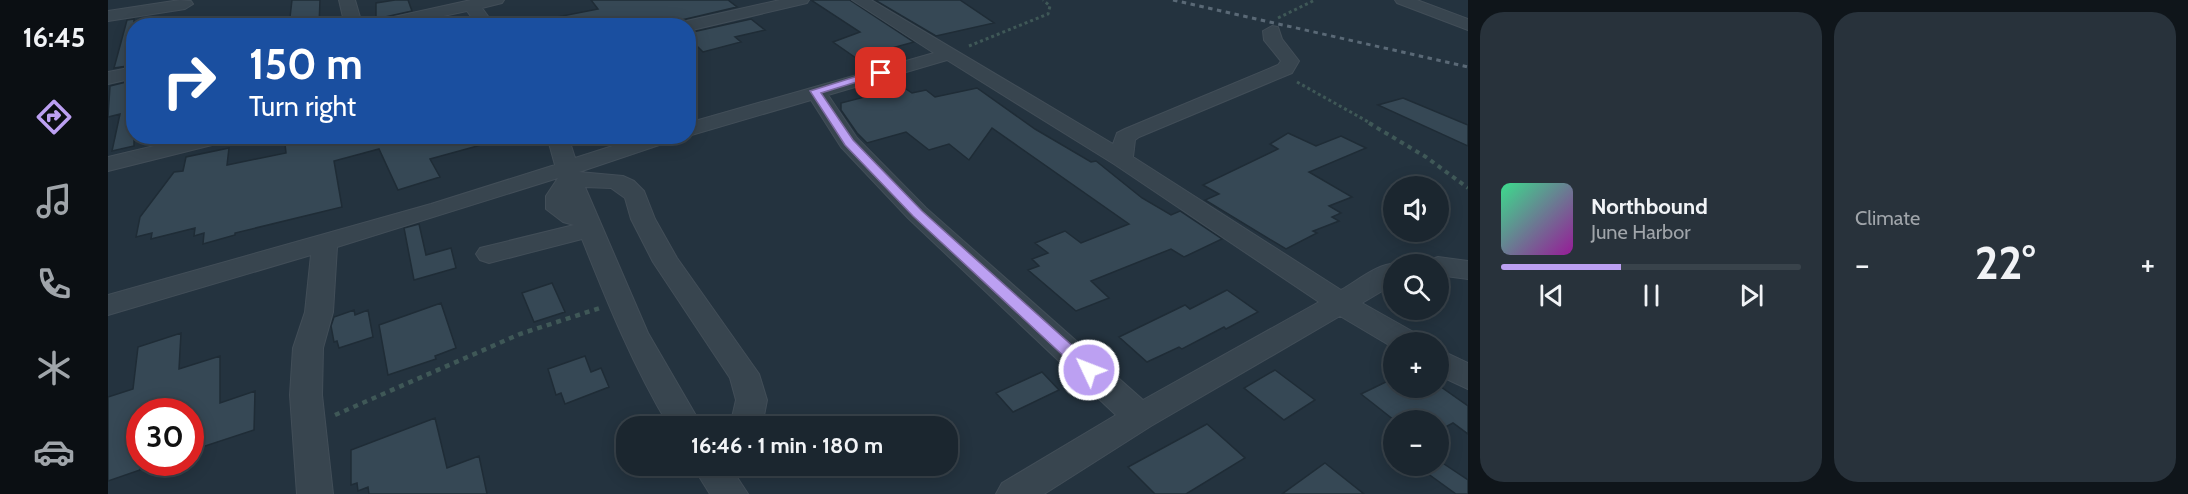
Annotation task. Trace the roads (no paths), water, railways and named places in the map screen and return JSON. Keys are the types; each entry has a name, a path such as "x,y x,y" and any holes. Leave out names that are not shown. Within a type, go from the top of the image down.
{"street":[{"path":"348,0 352,18"},
{"path":"408,18 496,0"},
{"path":"696,24 801,0"},
{"path":"860,0 1122,159 1340,303 1390,332"},
{"path":"1403,0 1468,25"},
{"path":"108,16 186,2"},
{"path":"180,18 186,2"},
{"path":"471,5 482,18"},
{"path":"1122,159 1125,138 1132,133 1282,71 1290,61 1272,40 1273,26"},
{"path":"696,128 815,91 949,54"},
{"path":"108,78 126,74"},
{"path":"815,91 849,142 917,213 1140,417"},
{"path":"108,164 192,144"},
{"path":"559,144 568,174 621,302 654,374 680,416"},
{"path":"108,305 568,174 646,144"},
{"path":"568,174 615,181 626,186 636,196 643,219 666,262 744,374 753,402 750,416"},
{"path":"489,254 589,224"},
{"path":"315,494 307,427 308,348 320,312 325,243"},
{"path":"1449,267 1468,270"},
{"path":"1014,494 1140,417 1383,278"},
{"path":"1449,366 1468,377"}],"railway":[{"path":"1173,0 1468,67"}]}
